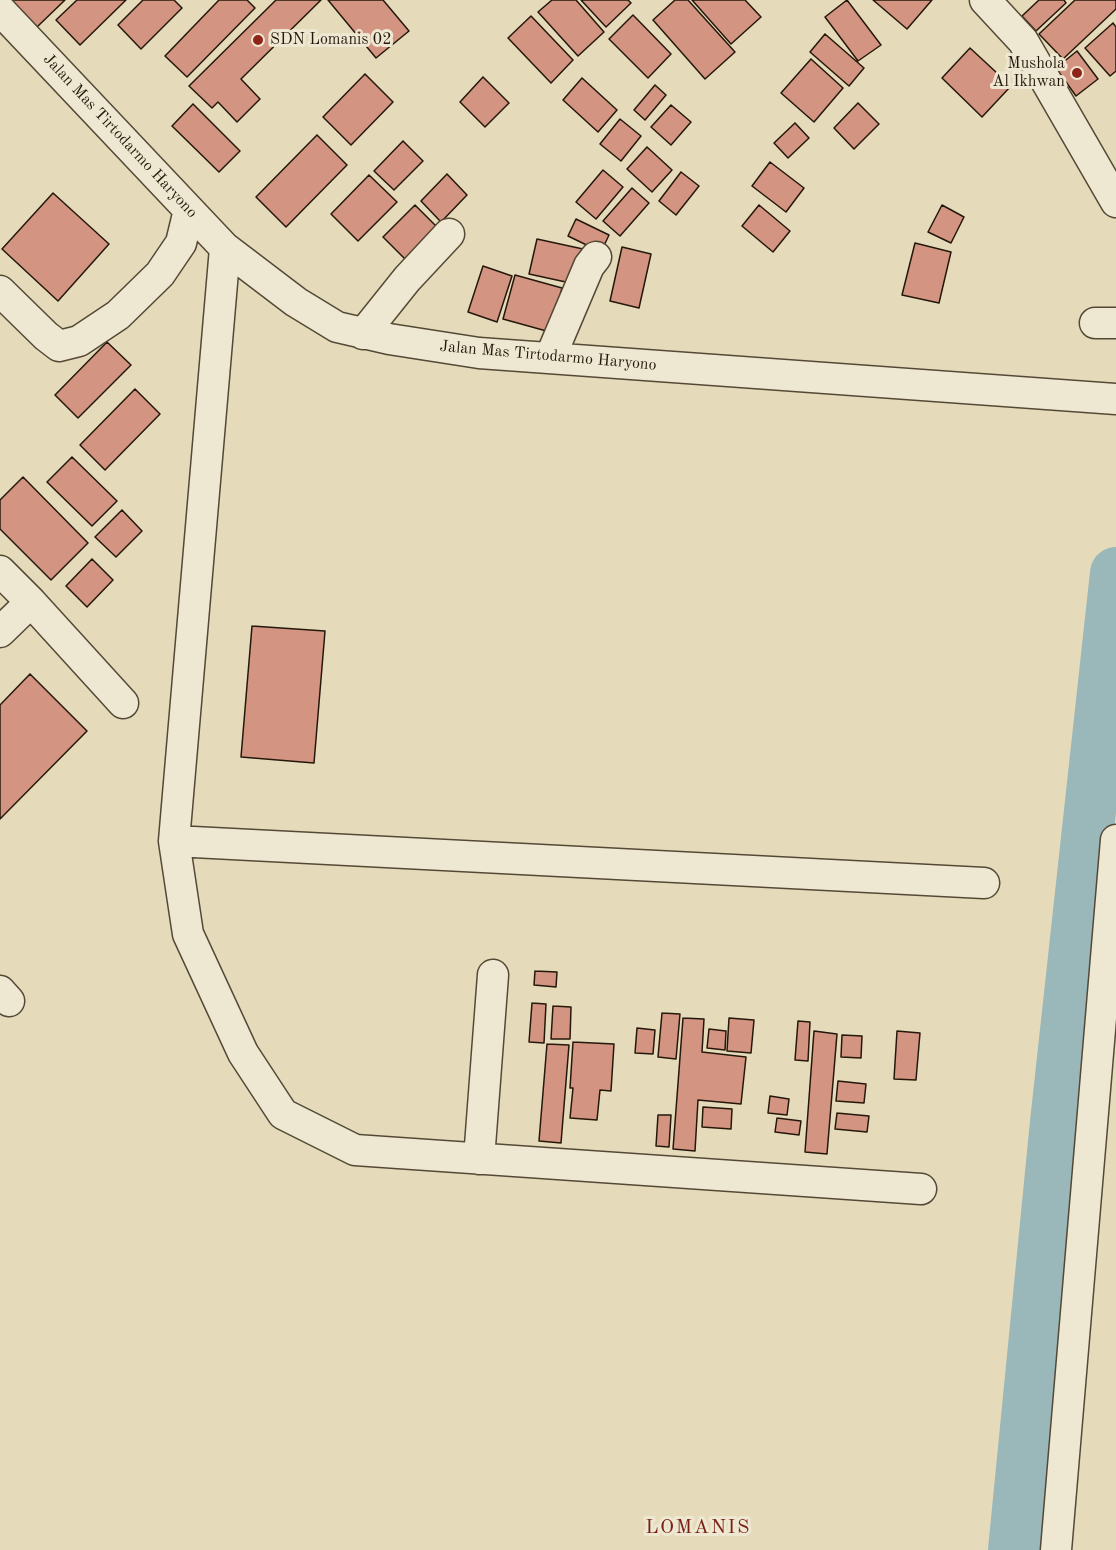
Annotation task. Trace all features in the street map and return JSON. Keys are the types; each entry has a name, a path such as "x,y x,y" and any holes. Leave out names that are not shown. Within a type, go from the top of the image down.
{"street":[{"path":"1002,7 1115,197"},
{"name":"Jalan Mas Tirtodarmo Haryono","path":"0,10 225,248 296,302 337,327 363,334 479,353 1116,399"},
{"path":"0,291 59,346 79,341 118,315 160,274 181,243 189,210"},
{"path":"363,334 406,279 449,234"},
{"path":"225,248 174,841 188,934 243,1053 283,1114 356,1150 921,1189"},
{"path":"550,358 589,266 596,257"},
{"path":"0,571 123,703"},
{"path":"0,632 31,602"},
{"path":"1056,1550 1104,1129 1116,840"},
{"path":"174,841 984,883"},
{"path":"479,1159 493,975"}],"building":[{"path":"11,0 65,0 37,27"},
{"path":"77,0 126,0 80,45 56,20"},
{"path":"143,0 174,0 182,8 141,49 118,25"},
{"path":"219,0 247,0 255,8 187,77 165,56"},
{"name":"SDN Lomanis 02","path":"276,0 321,0 241,79 260,99 237,122 218,102 212,108 189,86"},
{"name":"SDN Lomanis 02","path":"328,0 383,0 409,31 376,58"},
{"path":"552,0 576,0 604,32 578,56 538,12"},
{"path":"581,0 628,0 631,3 606,27"},
{"path":"675,0 688,0 735,52 705,79 653,20"},
{"path":"692,0 745,0 761,17 731,44"},
{"path":"847,0 881,45 858,61 825,17"},
{"path":"873,0 932,0 907,29"},
{"path":"1039,0 1064,0 1066,3 1036,31 1022,16"},
{"path":"1075,0 1116,0 1116,9 1063,59 1039,34"},
{"path":"633,15 671,54 648,78 609,39"},
{"path":"531,16 573,60 551,83 508,38"},
{"path":"1113,23 1116,27 1116,71 1110,76 1085,48"},
{"path":"825,34 864,68 849,86 810,52"},
{"path":"970,48 1011,86 982,117 942,78"},
{"name":"Mushola Al Ikhwan","path":"1077,51 1098,79 1076,96 1056,68"},
{"path":"811,59 843,88 814,122 781,93"},
{"name":"SDN Lomanis 02","path":"365,74 393,102 351,145 323,117"},
{"path":"483,77 509,103 485,127 460,102"},
{"path":"582,78 617,110 598,132 563,100"},
{"path":"655,85 666,95 645,120 634,110"},
{"path":"858,103 879,124 854,149 834,128"},
{"path":"193,104 240,151 219,172 172,126"},
{"path":"671,105 691,122 671,145 651,127"},
{"path":"620,119 641,136 621,161 600,144"},
{"path":"795,123 809,138 788,158 774,143"},
{"path":"317,135 347,165 286,227 256,197"},
{"path":"403,141 423,161 394,190 374,171"},
{"path":"647,147 672,170 652,192 627,169"},
{"path":"770,162 804,188 786,212 752,186"},
{"path":"603,170 623,187 596,219 576,202"},
{"path":"681,172 699,186 676,215 659,201"},
{"path":"447,174 467,195 441,222 421,201"},
{"path":"369,175 397,202 358,241 331,214"},
{"path":"632,188 649,203 620,236 603,221"},
{"path":"53,193 109,244 58,301 2,249"},
{"path":"415,205 437,227 405,259 383,237"},
{"path":"759,205 790,231 773,252 742,226"},
{"path":"942,205 964,217 951,243 928,232"},
{"path":"576,219 609,235 601,252 568,236"},
{"path":"537,239 583,249 575,284 529,274"},
{"path":"915,243 951,252 939,303 902,295"},
{"path":"622,247 651,254 639,308 610,301"},
{"path":"483,266 512,276 497,322 468,312"},
{"path":"515,275 562,288 550,332 503,319"},
{"path":"107,342 131,365 78,418 55,395"},
{"path":"135,389 160,414 105,470 80,445"},
{"path":"72,457 117,501 92,526 47,482"},
{"path":"23,477 88,543 51,580 0,529 0,500"},
{"path":"122,510 142,531 116,557 95,537"},
{"path":"92,559 113,580 87,607 66,586"},
{"path":"252,626 325,631 314,763 241,757"},
{"path":"30,674 87,731 0,819 0,705"},
{"path":"535,971 557,972 556,987 534,985"},
{"path":"532,1003 546,1004 544,1043 529,1042"},
{"path":"553,1006 571,1007 570,1039 551,1039"},
{"path":"662,1013 680,1014 676,1059 658,1057"},
{"path":"683,1018 704,1019 702,1052 746,1057 741,1104 698,1100 695,1151 673,1149"},
{"path":"729,1018 754,1020 751,1053 727,1051"},
{"path":"798,1021 810,1022 808,1061 795,1060"},
{"path":"637,1028 655,1030 653,1054 635,1053"},
{"path":"709,1029 726,1031 725,1050 707,1048"},
{"path":"814,1031 837,1034 827,1154 805,1152"},
{"path":"897,1031 920,1033 916,1080 894,1079"},
{"path":"842,1035 862,1036 861,1058 841,1057"},
{"path":"573,1042 614,1044 611,1091 600,1090 597,1120 570,1118 573,1088 570,1088"},
{"path":"547,1044 569,1045 561,1143 539,1141"},
{"path":"838,1081 866,1084 864,1103 836,1101"},
{"path":"770,1096 789,1099 787,1115 768,1113"},
{"path":"703,1107 732,1109 731,1129 702,1127"},
{"path":"837,1113 869,1116 867,1132 835,1129"},
{"path":"658,1115 671,1115 669,1147 656,1146"},
{"path":"777,1118 801,1121 799,1135 775,1132"}],"waterway":[{"path":"1014,1550 1056,1122 1116,573"}],"place":[{"name":"SDN Lomanis 02","path":"258,40"},
{"name":"Mushola Al Ikhwan","path":"1077,73"}],"district":[{"name":"LOMANIS","path":"698,1528"}]}
